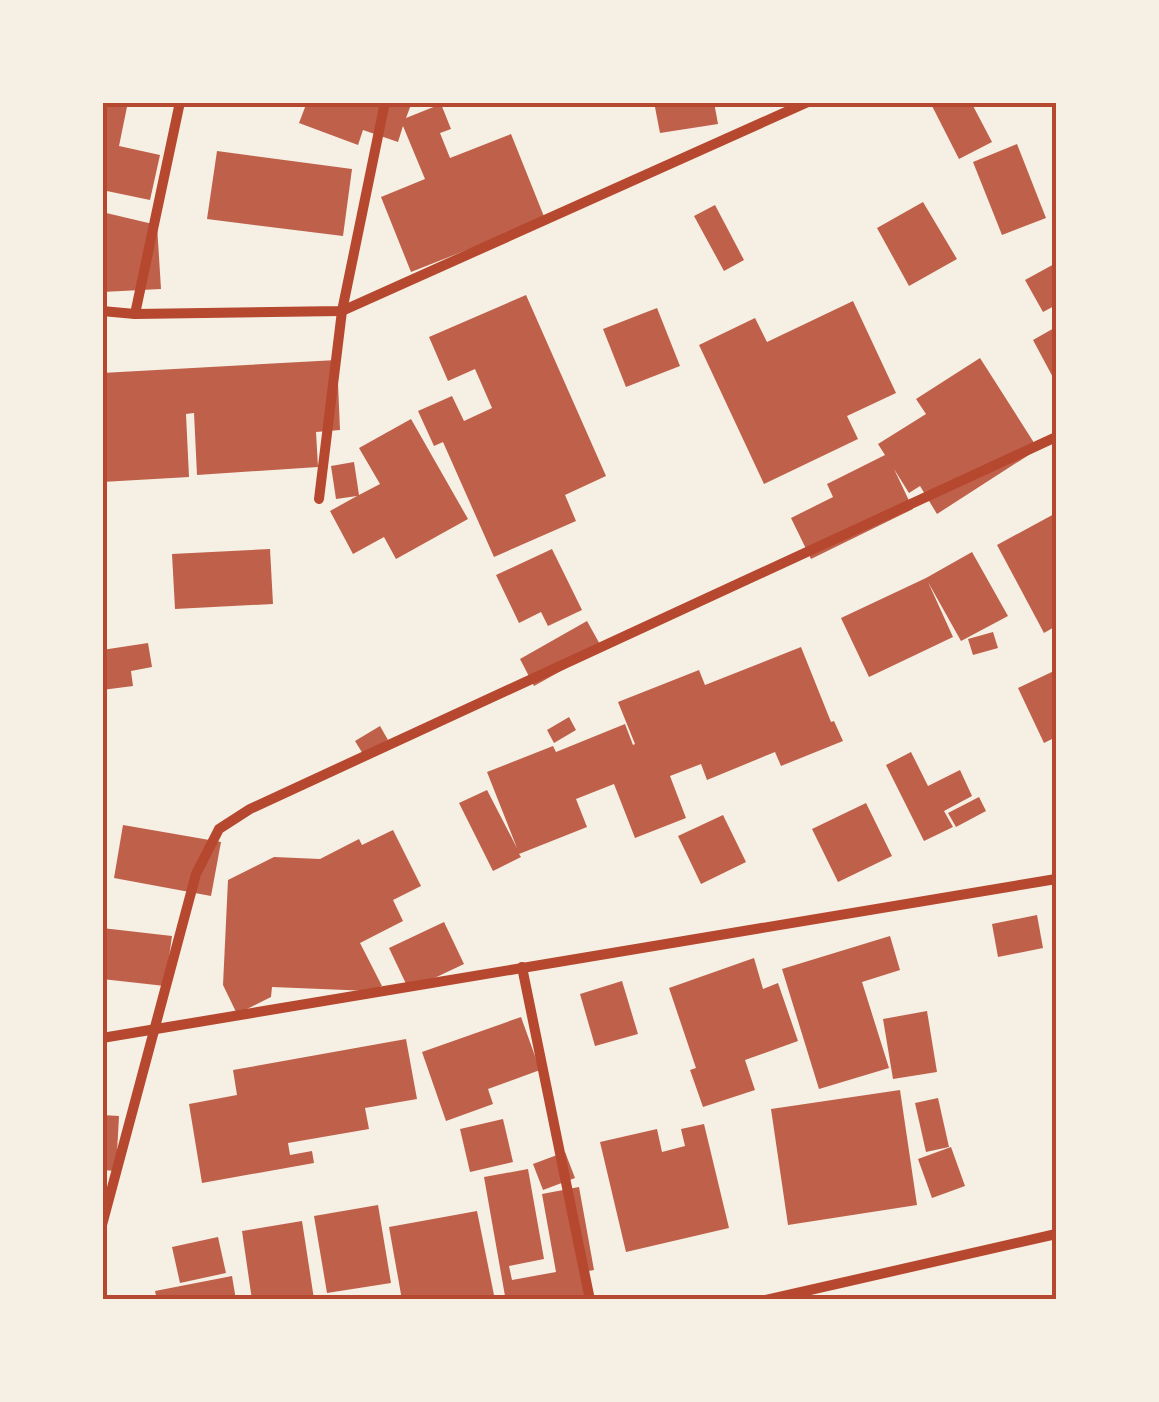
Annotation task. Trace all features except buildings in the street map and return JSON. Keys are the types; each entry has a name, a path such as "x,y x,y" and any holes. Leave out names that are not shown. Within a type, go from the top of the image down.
{"street":[{"path":"135,314 180,102"},
{"path":"319,498 342,311 385,102"},
{"path":"102,311 342,311 808,102"},
{"path":"102,1225 196,874 219,829 250,808 1056,437"},
{"path":"102,1038 1056,879"},
{"path":"522,966 590,1300"},
{"path":"766,1300 1056,1234"}]}
